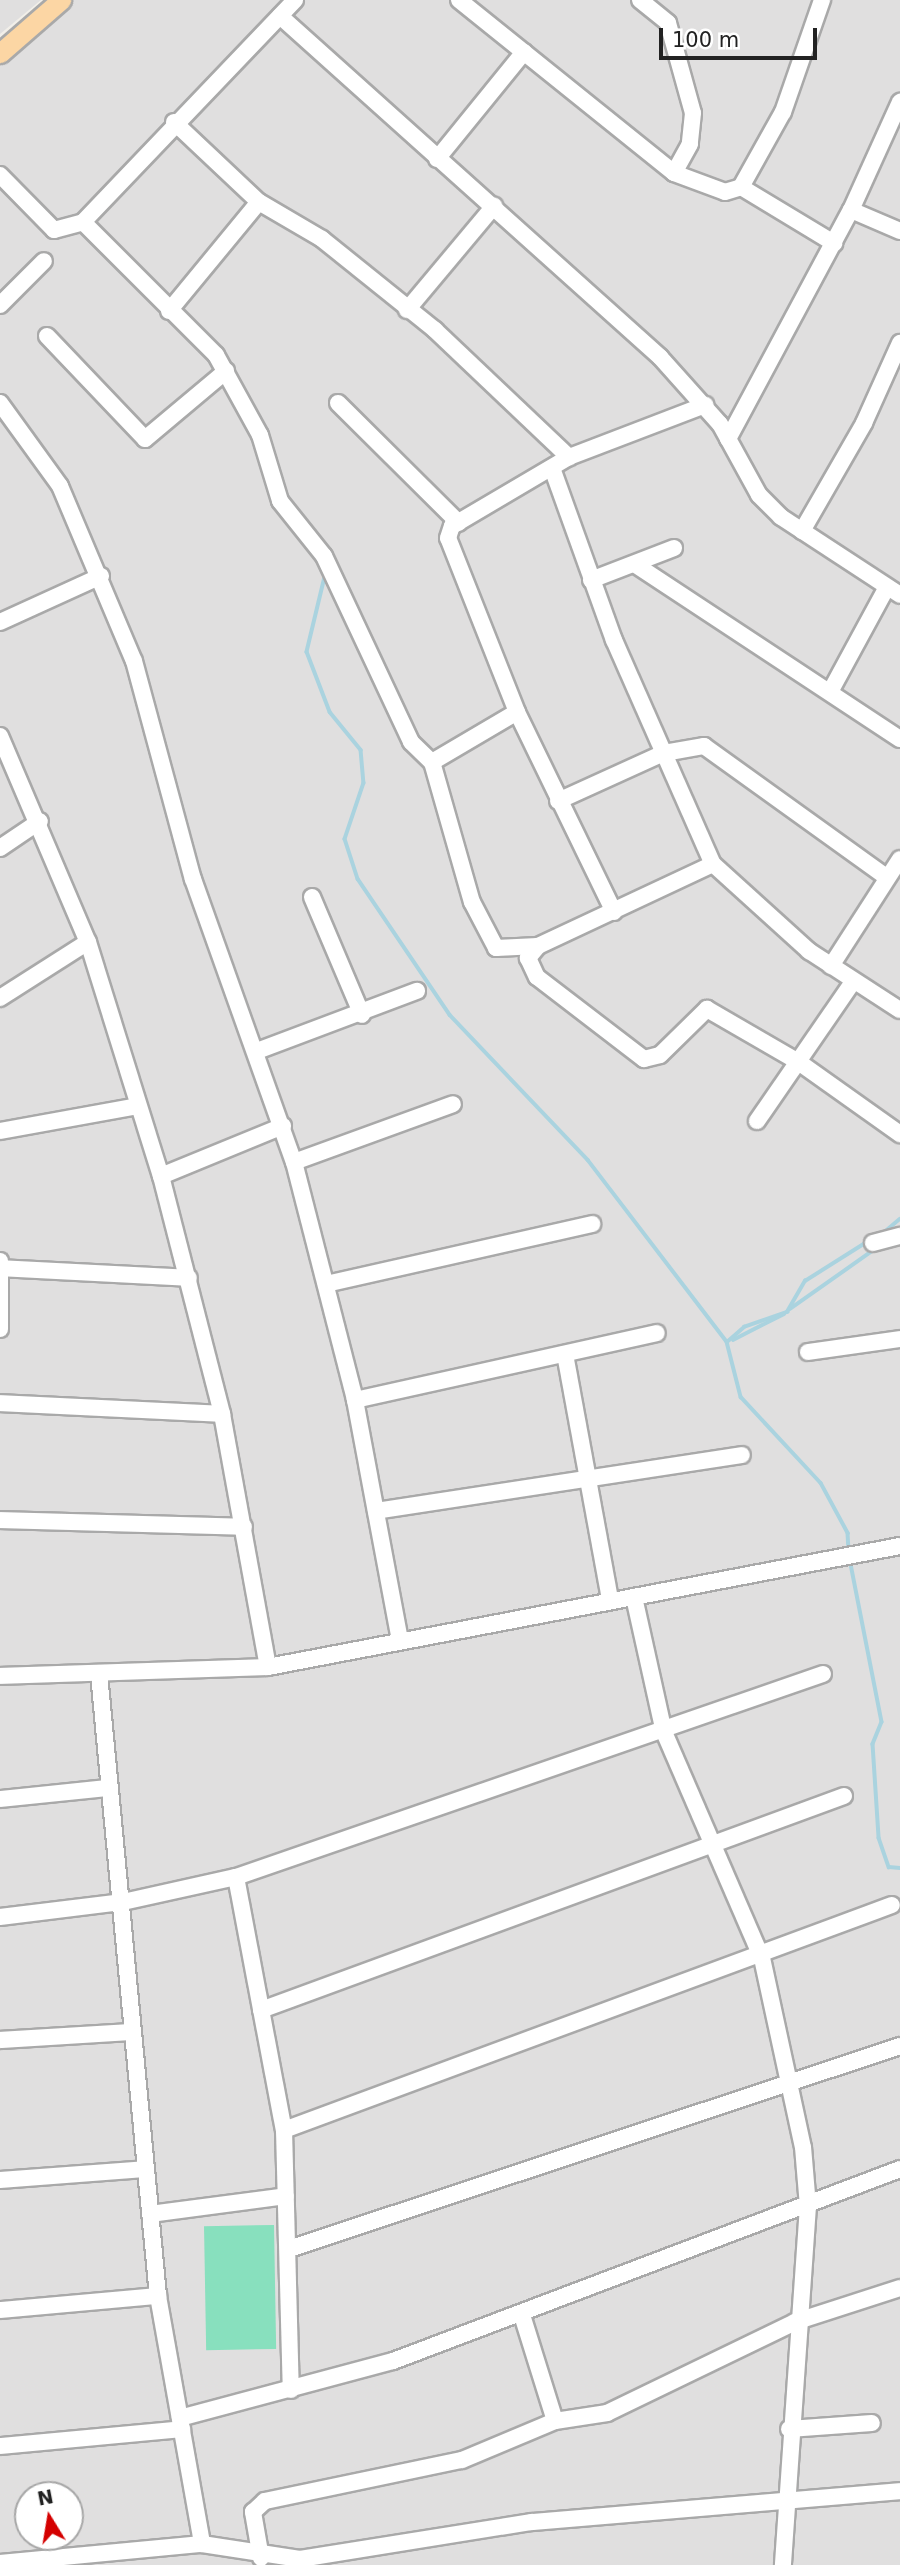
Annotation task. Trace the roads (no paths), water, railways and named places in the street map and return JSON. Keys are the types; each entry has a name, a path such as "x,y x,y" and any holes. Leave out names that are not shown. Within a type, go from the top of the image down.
{"main road":[{"path":"0,53 61,0"}],"street":[{"path":"0,176 54,230 83,222 174,122 295,0"},
{"path":"459,0 674,173 708,190 741,187 834,243"},
{"path":"640,0 668,23 693,113 690,144 674,173"},
{"path":"741,187 789,98 822,0"},
{"path":"280,16 437,159 494,206 705,405 728,439 759,495 802,531 894,591 830,692"},
{"path":"437,159 524,52"},
{"path":"728,439 851,210 900,102"},
{"path":"174,122 259,202 322,239 407,310 569,457"},
{"path":"169,311 259,202"},
{"path":"407,310 494,206"},
{"path":"851,210 900,231"},
{"path":"83,222 226,370 260,435 280,501 324,556 411,742 432,762 485,936 504,951 538,946 713,864"},
{"path":"0,305 44,261"},
{"path":"47,336 145,439 226,370"},
{"path":"802,531 864,423 900,344"},
{"path":"0,403 60,485 101,576 134,661 193,879 257,1051 294,1162 355,1400 400,1641"},
{"path":"338,403 459,523"},
{"path":"614,912 517,712 448,551 459,523 569,457 705,405"},
{"path":"552,468 591,580 713,864 831,967 900,1010"},
{"path":"591,580 636,565 674,548"},
{"path":"636,565 900,739"},
{"path":"0,622 101,576"},
{"path":"432,762 517,712"},
{"path":"0,736 40,821 88,942 161,1177 222,1414 268,1667"},
{"path":"558,801 664,753 688,746 721,753 895,869 831,967"},
{"path":"0,848 40,821"},
{"path":"312,897 362,1015"},
{"path":"0,998 88,942"},
{"path":"538,946 528,958 537,977 644,1059 660,1055 708,1009 800,1063 900,1134"},
{"path":"757,1121 800,1063 853,982"},
{"path":"257,1051 362,1015 417,991"},
{"path":"294,1162 453,1104"},
{"path":"0,1131 138,1107"},
{"path":"161,1177 283,1126"},
{"path":"326,1284 592,1224"},
{"path":"873,1243 900,1236"},
{"path":"0,1261 0,1329"},
{"path":"0,1268 188,1278"},
{"path":"355,1400 657,1333"},
{"path":"808,1352 900,1339"},
{"path":"565,1354 610,1600"},
{"path":"0,1404 222,1414"},
{"path":"376,1511 589,1481 742,1455"},
{"path":"0,1520 244,1527"},
{"path":"0,1676 268,1667 900,1546"},
{"path":"634,1597 664,1732 715,1843 762,1958 790,2080 808,2206 796,2322 784,2499 783,2565"},
{"path":"99,1674 106,1788 123,1902 131,2032 158,2296 202,2544"},
{"path":"0,1917 123,1902 236,1877 664,1732 823,1674"},
{"path":"0,1799 106,1788"},
{"path":"261,2010 844,1796"},
{"path":"236,1877 284,2130 291,2390"},
{"path":"284,2130 762,1958 892,1905"},
{"path":"0,2040 131,2032"},
{"path":"289,2249 790,2080 900,2046"},
{"path":"0,2180 145,2169"},
{"path":"0,2446 181,2424 522,2315 900,2169"},
{"path":"150,2214 286,2196"},
{"path":"261,2558 253,2512 265,2501 462,2460 555,2421 607,2413 796,2322 900,2288"},
{"path":"0,2311 158,2296"},
{"path":"522,2315 555,2421"},
{"path":"789,2428 872,2423"},
{"path":"0,2563 202,2544 241,2560 300,2559 532,2522 900,2491"}],"waterway":[{"path":"325,577 307,652 330,712 361,750 364,783 345,839 358,879 450,1015 588,1160 727,1342 741,1397 821,1483 848,1533 849,1551"},
{"path":"882,1234 900,1219"},
{"path":"727,1342 744,1327 787,1312 805,1281 867,1242"},
{"path":"790,1309 875,1249"},
{"path":"733,1340 784,1314"},
{"path":"850,1559 882,1722 873,1744 879,1838 889,1867 900,1868"}]}
